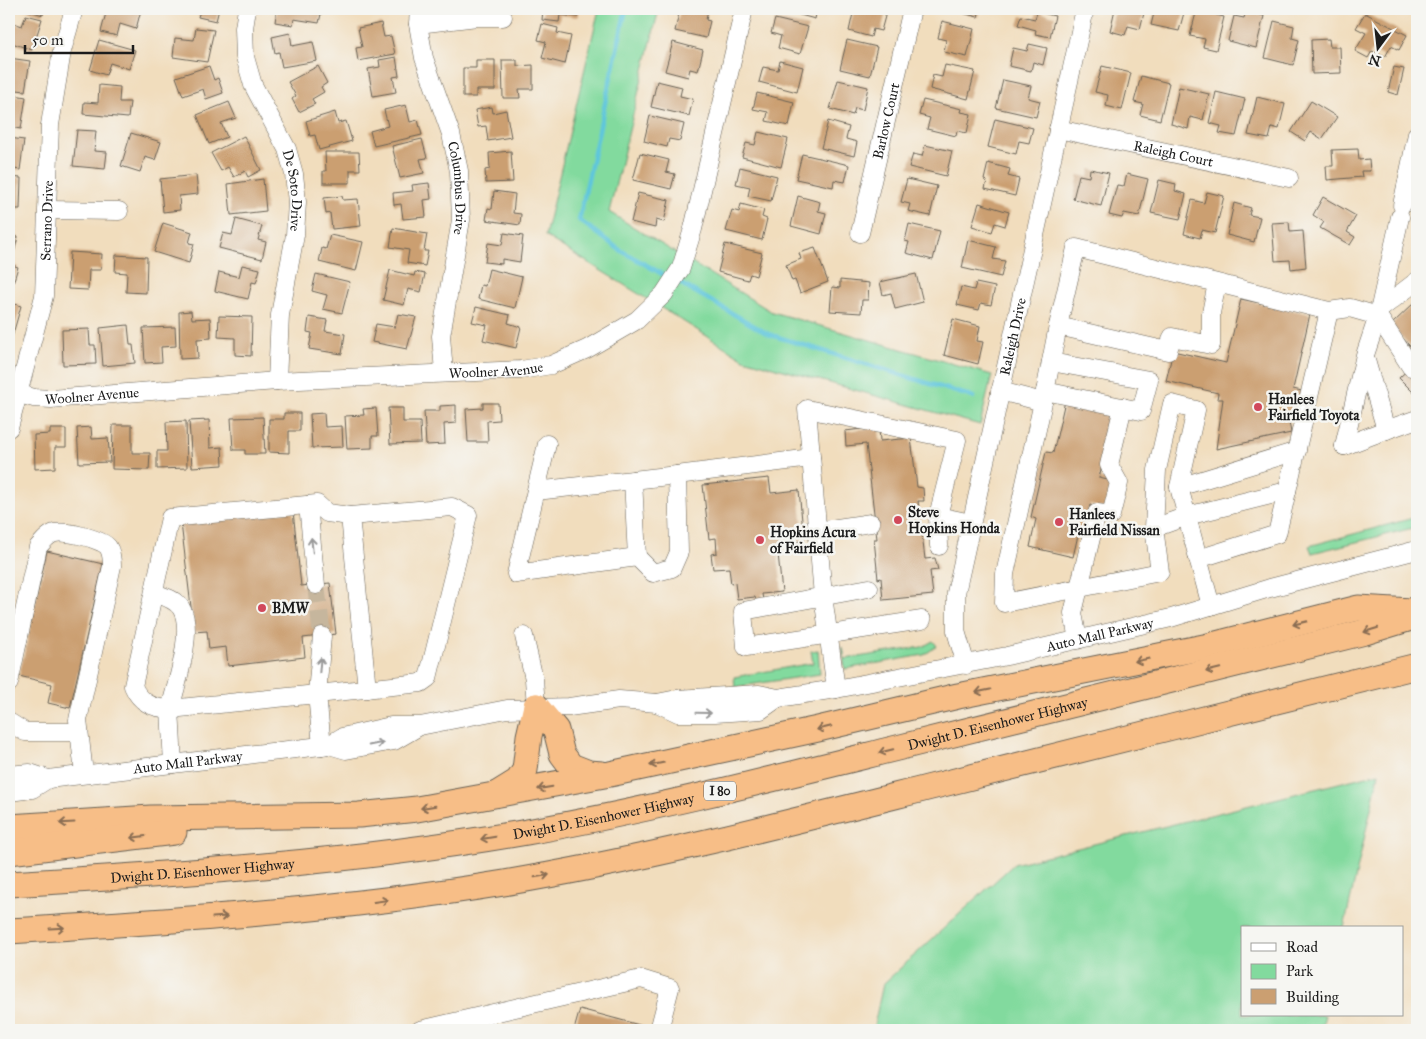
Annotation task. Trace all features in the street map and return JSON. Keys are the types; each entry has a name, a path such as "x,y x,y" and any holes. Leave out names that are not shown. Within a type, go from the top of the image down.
{"highway":[{"path":"9,827 151,818 359,815 417,809 493,797 610,774 818,730 958,696 1204,647 1358,608 1417,611"},
{"name":"Dwight D. Eisenhower Highway","path":"9,884 318,861 452,844 538,830 766,781 1365,632 1417,616"},
{"path":"9,931 267,914 379,901 503,883 616,863 755,831 1417,666"},
{"path":"536,706 556,730 562,754 571,766 589,774 610,774"},
{"path":"493,797 518,781 525,770 528,736 536,706"},
{"path":"9,852 214,828 291,816"}],"street":[{"name":"Serrano Drive","path":"9,428 14,393 44,296 50,125 62,51 74,9"},
{"name":"De Soto Drive","path":"247,9 244,28 245,57 253,85 287,150 294,174 297,202 296,235 280,315 277,381"},
{"name":"Woolner Avenue","path":"14,393 51,399 277,381 521,370 551,365 587,349 637,320 664,294 681,268 686,256 744,9"},
{"name":"Barlow Court","path":"860,233 912,9"},
{"name":"Raleigh Drive","path":"966,665 956,631 956,593 1084,9"},
{"path":"419,16 503,17"},
{"name":"Columbus Drive","path":"419,16 424,58 451,134 459,171 461,220 441,336 444,372"},
{"name":"Raleigh Court","path":"1058,129 1289,178"},
{"path":"1417,134 1412,190 1401,211 1378,313 1365,355 1344,446 1417,420"},
{"path":"48,210 119,210"},
{"path":"1211,606 1180,487 1196,410 1172,404 1157,470 1154,528 1160,572 1004,603 1005,574 1076,248 1329,310 1350,308 1378,313 1411,366"},
{"path":"1378,313 1417,281"},
{"path":"1058,326 1168,351 1172,337 1211,345 1211,313 1217,283"},
{"path":"1198,559 1277,534 1329,310"},
{"path":"1365,355 1386,430"},
{"path":"1000,392 1044,396 1141,410 1149,380 1051,362"},
{"path":"1078,640 1072,613 1097,512 1111,515 1119,483 1109,465 1123,407"},
{"path":"836,689 823,596 808,409 957,440 938,516 939,546"},
{"path":"547,444 516,574 637,558"},
{"path":"1180,487 1296,451"},
{"path":"536,491 812,458"},
{"path":"633,480 637,558 653,572 672,568 679,552 677,475"},
{"path":"1154,528 1187,516 1287,491"},
{"path":"317,504 327,513 350,516 452,507 468,515 428,678 421,684 170,709 159,708 137,696 133,686 170,518 308,505 317,504"},
{"path":"308,505 316,585"},
{"path":"350,516 367,689"},
{"path":"938,516 971,523"},
{"path":"818,532 871,523"},
{"path":"9,683 38,547 54,532 63,532 102,542 109,548 112,566 78,720 84,774"},
{"name":"Auto Mall Parkway","path":"9,792 32,789 48,779 326,745 342,737 391,726 420,726 507,709 536,706 569,707 619,700 657,703 678,713 715,714 761,710 778,698 966,665 1171,618 1270,588 1417,550"},
{"path":"869,588 743,611 746,647 828,636 922,620"},
{"path":"154,593 168,597 181,608 184,623 186,643 170,709 173,764"},
{"path":"322,636 317,694 326,745"},
{"path":"524,636 534,679 536,706"},
{"path":"9,722 26,732 78,732"},
{"name":"Auto Mall Parkway","path":"9,776 30,773 48,779"},
{"path":"420,1030 641,979 670,988 659,1030"}],"green space":[{"path":"599,9 659,9 609,212 772,312 992,375 980,425 744,359 545,236"},
{"path":"1417,517 1417,527 1312,553 1309,546"},
{"path":"933,641 937,646 924,655 845,669 843,647 845,659 922,647"},
{"path":"818,650 820,674 735,687 734,677 813,663 811,651"},
{"path":"1379,773 1344,926 1241,926 1241,1016 1325,1016 1321,1030 873,1030 883,984 1014,864"}],"building":[{"path":"23,9 45,9 43,15"},
{"path":"107,9 141,10 136,29 120,24 117,36 101,32"},
{"path":"194,9 219,9 216,21 198,17 200,11"},
{"path":"277,9 316,9 315,13 321,14 319,23 294,19 293,25 275,22"},
{"path":"543,9 579,9 578,17 560,15 559,22 542,20"},
{"path":"680,9 708,9 706,20 710,21 706,38 675,31"},
{"path":"778,9 817,9 815,19"},
{"path":"854,9 887,9 881,31 873,29 871,37 849,31"},
{"path":"946,9 980,9 978,17"},
{"path":"1038,9 1044,9 1042,13 1055,16 1050,37 1035,34 1036,30 1018,25 1021,16 1035,19"},
{"path":"1115,9 1145,9 1140,29 1128,26 1125,35 1110,31"},
{"path":"1155,9 1185,9 1179,31 1151,25"},
{"path":"1197,9 1218,9 1216,15 1224,17 1216,50 1203,47 1205,39 1190,36"},
{"path":"1246,11 1264,16 1256,48 1228,41 1234,16 1244,18"},
{"path":"1365,13 1407,35 1399,50 1391,46 1385,57 1372,51 1368,58 1355,51 1366,33 1356,28"},
{"path":"26,15 42,19 32,50 9,42 9,21 22,26"},
{"path":"775,19 808,27 800,54 778,48 781,36 771,33"},
{"path":"942,21 974,29 967,57 944,52 946,40 938,38"},
{"path":"1274,21 1294,26 1292,38 1299,40 1293,65 1265,58"},
{"path":"381,23 384,37 391,36 395,54 358,61 356,48 362,47 358,28"},
{"path":"542,24 558,28 557,33 571,36 565,64 542,58 546,42 538,40"},
{"path":"196,28 214,30 207,62 173,57 175,38 194,40"},
{"path":"290,33 292,46 313,42 317,61 282,67 279,52 275,53 272,37"},
{"path":"1329,39 1330,47 1340,47 1341,73 1312,74 1311,40"},
{"path":"99,40 135,50 129,69 110,63 106,75 90,70"},
{"path":"847,40 877,47 870,76 840,69"},
{"path":"673,42 703,50 698,71 690,69 688,77 665,71"},
{"path":"1029,44 1047,48 1043,65 1033,62 1031,71 1009,66 1013,48 1027,51"},
{"path":"396,57 399,76 393,77 396,92 373,96 368,69 380,67 379,60"},
{"path":"9,58 30,61 25,91 9,89 11,78 9,77"},
{"path":"476,60 495,60 495,90 476,90 476,97 463,97 463,68 476,68"},
{"path":"502,60 517,60 517,66 533,65 533,89 519,89 520,98 503,98"},
{"path":"780,61 803,67 797,92 759,82 763,67 778,70"},
{"path":"945,65 975,71 968,99 930,89 933,75 942,77"},
{"path":"209,66 214,80 218,78 223,93 206,99 203,89 183,96 176,77"},
{"path":"318,66 327,83 321,87 324,92 312,99 315,104 299,112 292,99 296,96 288,82"},
{"path":"1102,66 1131,73 1122,110 1106,106 1108,95 1095,92"},
{"path":"1394,67 1404,69 1398,95 1388,92"},
{"path":"1141,76 1169,83 1160,120 1140,115 1143,104 1134,102"},
{"path":"838,80 868,87 863,110 855,108 853,115 830,109"},
{"path":"1003,80 1031,86 1028,98 1040,101 1036,117 996,108"},
{"path":"657,81 682,87 680,96 693,99 689,116 651,107"},
{"path":"99,85 120,87 119,102 130,102 128,118 83,114 84,102 98,103"},
{"path":"1179,87 1209,94 1203,120 1190,117 1188,129 1171,124"},
{"path":"1216,92 1245,99 1236,136 1219,133 1221,126 1209,123"},
{"path":"757,93 794,102 789,126 766,121 768,112 753,109"},
{"path":"9,94 26,97 21,129 9,127"},
{"path":"1257,97 1285,104 1279,129 1272,127 1269,139 1248,135"},
{"path":"923,100 962,109 961,112 971,114 967,133 957,131 956,136 927,129 930,118 919,115"},
{"path":"1311,101 1337,117 1322,139 1311,132 1305,141 1291,132"},
{"path":"229,102 236,118 221,123 227,137 209,144 197,115"},
{"path":"406,105 410,122 418,120 422,135 374,146 370,131 388,126 384,110"},
{"path":"492,107 493,113 506,110 511,137 488,141 486,126 478,127 475,110"},
{"path":"335,112 338,123 346,121 352,141 319,150 315,135 310,136 306,121"},
{"path":"650,116 684,124 680,141 669,139 667,147 644,141"},
{"path":"995,119 1033,128 1029,143 1019,141 1016,154 988,147"},
{"path":"828,121 849,127 846,139 857,142 854,156 821,148"},
{"path":"77,130 96,131 94,151 107,152 105,169 73,166"},
{"path":"758,132 788,139 781,167 742,157 746,143 755,145"},
{"path":"131,133 161,142 155,160 145,157 140,172 121,166"},
{"path":"244,136 261,170 248,177 245,171 234,177 228,167 221,171 211,153"},
{"path":"9,138 24,140 20,170 9,168"},
{"path":"422,139 427,158 420,159 424,173 400,178 392,146"},
{"path":"925,145 952,151 946,176 909,167 913,154 922,156"},
{"path":"1358,149 1359,160 1369,159 1370,171 1361,171 1362,177 1327,180 1326,166 1333,166 1332,150"},
{"path":"511,151 513,182 486,183 485,170 490,169 489,153"},
{"path":"325,152 359,152 360,170 350,170 350,183 323,183 323,171 326,171"},
{"path":"640,153 669,160 666,172 675,174 671,189 633,180"},
{"path":"802,154 849,165 845,182 834,180 833,187 796,179"},
{"path":"988,163 1010,169 1008,176 1019,179 1015,196 985,189 987,181 984,180"},
{"path":"740,167 777,176 771,201 748,196 750,187 736,184"},
{"path":"1090,169 1109,173 1101,206 1073,199 1079,175 1089,177"},
{"path":"1127,174 1148,179 1139,216 1124,213 1122,218 1109,215 1117,185 1124,186"},
{"path":"196,175 198,194 179,196 180,210 163,212 160,179"},
{"path":"9,177 21,178 20,209 9,209"},
{"path":"263,179 266,211 231,215 228,184"},
{"path":"907,179 937,186 930,216 908,211 910,204 901,202"},
{"path":"1159,180 1176,184 1175,191 1186,194 1180,219 1151,213"},
{"path":"429,183 431,199 424,200 426,217 403,219 401,204 394,205 393,193 413,191 412,185"},
{"path":"494,191 515,194 513,213 521,214 520,225 486,220 488,208 492,209"},
{"path":"1207,192 1224,196 1215,233 1202,230 1200,238 1184,234 1192,200 1204,203"},
{"path":"638,193 669,200 664,222 656,220 655,228 631,222"},
{"path":"342,196 343,200 358,199 361,226 332,229 330,213 326,214 324,198"},
{"path":"798,196 820,202 818,211 826,213 821,234 791,226"},
{"path":"1323,197 1356,216 1347,232 1355,237 1350,245 1320,228 1324,222 1313,215"},
{"path":"979,203 1009,212 1005,226 995,223 992,232 972,226"},
{"path":"1234,203 1251,208 1249,215 1260,217 1254,242 1227,235"},
{"path":"741,204 764,210 762,217 767,219 762,240 726,231 732,210 739,212"},
{"path":"236,219 262,226 258,240 266,242 262,259 219,248 223,233 232,235"},
{"path":"1289,222 1290,232 1303,231 1306,267 1291,269 1290,260 1275,261 1272,223"},
{"path":"163,223 192,232 189,243 194,244 189,263 154,252"},
{"path":"909,224 940,231 933,260 906,253 909,242 905,241"},
{"path":"9,227 12,227 10,235 18,237 13,257 9,256"},
{"path":"393,228 427,234 424,251 428,251 425,266 407,263 409,250 390,247"},
{"path":"504,233 523,236 520,262 502,259 502,264 485,262 488,243 502,245"},
{"path":"330,235 363,242 356,271 319,262 322,248 326,249"},
{"path":"968,240 996,247 993,259 1005,261 1001,277 962,268"},
{"path":"725,244 762,253 756,276 750,274 748,280 718,272"},
{"path":"815,248 828,282 800,293 795,280 792,281 786,265 801,259 799,253"},
{"path":"70,252 102,254 101,270 89,270 88,290 68,289"},
{"path":"116,255 147,257 146,293 126,292 127,273 115,272"},
{"path":"9,264 18,267 9,297"},
{"path":"242,265 260,269 256,283 252,282 248,299 215,291 219,272 239,277"},
{"path":"489,269 522,277 515,308 478,299 481,285 485,286"},
{"path":"390,270 414,276 415,272 425,274 421,292 408,289 404,305 383,300"},
{"path":"316,274 350,282 342,313 323,309 327,295 312,291"},
{"path":"916,274 923,302 895,309 891,293 883,295 880,282"},
{"path":"840,280 869,283 868,300 862,300 861,313 830,311 832,287 840,288"},
{"path":"976,283 995,287 991,305 981,303 979,310 957,305 961,287 974,290"},
{"path":"1241,299 1310,314 1293,389 1306,392 1300,419 1288,416 1291,433 1216,449 1223,399 1217,399 1218,393 1166,381 1173,351 1226,363"},
{"path":"1417,300 1417,354 1391,325"},
{"path":"9,302 21,306 9,348"},
{"path":"476,307 510,315 508,323 521,327 516,348 483,340 487,325 472,322"},
{"path":"191,311 192,319 210,318 211,338 197,339 198,358 180,359 179,312"},
{"path":"398,314 416,317 407,349 372,342 376,324 395,327"},
{"path":"219,316 252,317 251,356 235,355 235,338 218,337"},
{"path":"309,317 327,320 325,331 345,334 342,354 309,349 312,333 307,332"},
{"path":"953,319 980,326 977,341 983,342 978,364 944,355"},
{"path":"128,325 130,345 133,345 135,363 103,366 100,328"},
{"path":"175,327 176,346 161,347 162,362 145,363 143,328"},
{"path":"89,329 90,345 95,345 96,364 63,365 62,330"},
{"path":"1417,361 1417,394 1416,395 1399,378"},
{"path":"1065,401 1114,412 1099,478 1112,481 1106,509 1090,505 1083,536 1078,535 1073,557 1030,547 1036,519 1031,517 1046,452 1053,453"},
{"path":"483,403 498,403 499,420 487,421 488,442 468,442 466,409 483,408"},
{"path":"456,405 456,423 444,424 445,444 426,445 424,411 440,411 440,406"},
{"path":"376,408 378,436 372,436 372,448 347,449 345,416 364,415 363,409"},
{"path":"388,408 403,408 403,422 420,422 421,443 390,444"},
{"path":"284,413 300,413 300,431 289,431 289,453 269,452 269,419 284,419"},
{"path":"324,413 325,427 342,426 343,447 312,448 310,414"},
{"path":"263,417 265,454 245,454 245,450 233,450 231,418"},
{"path":"209,420 210,448 222,447 223,465 192,467 189,421"},
{"path":"186,421 187,468 157,469 157,451 167,451 166,422"},
{"path":"113,425 132,425 132,453 150,453 149,470 112,469"},
{"path":"91,427 92,439 108,438 110,462 79,463 77,428"},
{"name":"Steve Hopkins Honda","path":"879,427 880,441 911,438 917,487 923,488 924,501 918,501 925,559 935,558 938,570 930,571 933,595 883,600 881,578 878,579 874,539 877,539 866,444 846,446 845,431"},
{"path":"50,429 66,429 66,447 55,447 55,468 35,469 34,435 50,434"},
{"name":"Hopkins Acura of Fairfield","path":"769,478 771,493 799,490 804,541 777,544 782,592 762,594 763,600 756,601 755,597 737,599 735,583 731,584 729,568 713,569 711,554 717,553 716,538 709,539 703,485"},
{"name":"BMW","path":"293,511 301,586 330,583 336,634 303,638 305,657 228,666 226,647 209,649 207,631 194,632 181,523"},
{"path":"47,551 103,564 70,708 48,703 52,684 19,676"},
{"path":"580,1009 643,1026 642,1030 574,1030"}],"waterway":[{"path":"626,9 579,220 620,250 671,279"},
{"path":"678,282 768,334 973,397"}],"tunnel":[{"path":"316,585 322,636"}],"place":[{"name":"Hanlees Fairfield Toyota","path":"1258,407"},
{"name":"Steve Hopkins Honda","path":"898,520"},
{"name":"Hanlees Fairfield Nissan","path":"1059,522"},
{"name":"Hopkins Acura of Fairfield","path":"760,540"},
{"name":"BMW","path":"262,608"}]}
